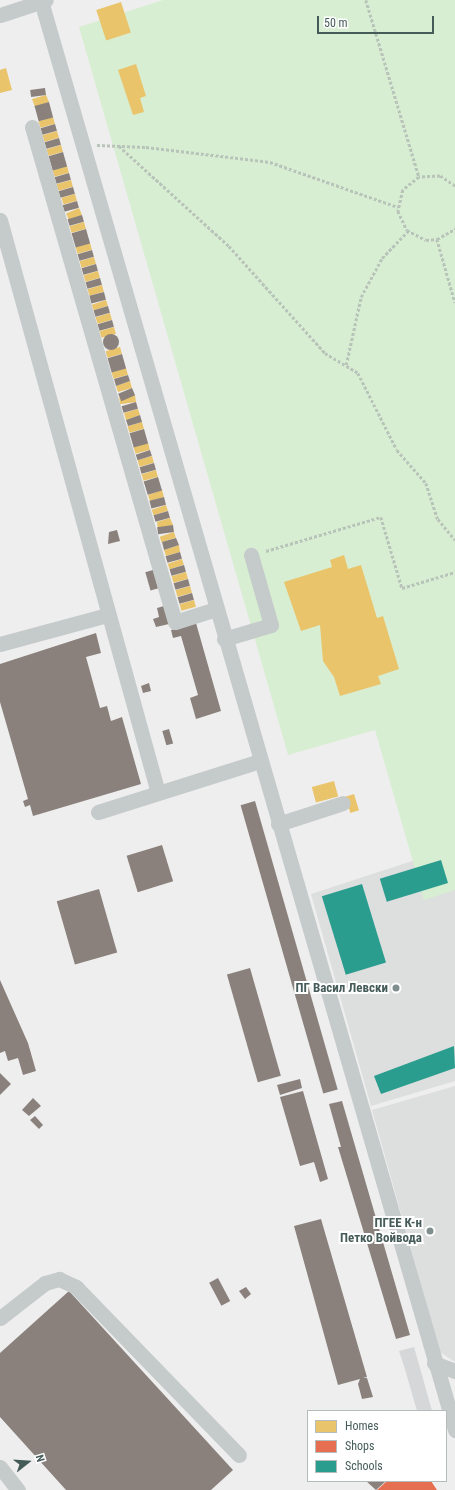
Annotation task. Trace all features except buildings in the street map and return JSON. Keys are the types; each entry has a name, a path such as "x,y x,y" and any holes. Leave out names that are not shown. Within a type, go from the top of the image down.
{"street":[{"path":"0,16 43,1 224,639 434,1363 455,1429"},
{"path":"32,127 175,622 216,609"},
{"path":"0,220 107,615 158,793"},
{"path":"224,639 271,625 251,556"},
{"path":"0,644 107,615"},
{"path":"98,812 260,761"},
{"path":"278,824 342,803"},
{"path":"0,1318 45,1283 59,1279 76,1287 239,1456"},
{"path":"434,1363 455,1371"},
{"path":"0,1467 18,1490"}],"path":[{"path":"366,0 419,177"},
{"path":"83,144 119,146 270,162 398,207"},
{"path":"119,146 230,246 325,353 358,373 397,450 426,483 438,519 455,540"},
{"path":"455,186 440,176 419,177 403,190 398,207 401,221 408,231 426,240 437,239 455,229"},
{"path":"346,365 360,297 382,258 408,231"},
{"path":"437,239 455,302"},
{"path":"251,556 381,517 402,588 455,572"}],"shaded area":[{"name":"ПГ Васил Левски","path":"455,847 455,1081 371,1106 311,894"},
{"name":"ПГЕЕ К-н Петко Войвода","path":"455,1086 455,1362 440,1352 372,1110"}],"green space":[{"path":"163,0 455,0 455,890 424,900 375,730 288,755 79,27"}],"place":[{"name":"ПГ Васил Левски","path":"396,988"},
{"name":"ПГЕЕ К-н Петко Войвода","path":"430,1231"}]}
